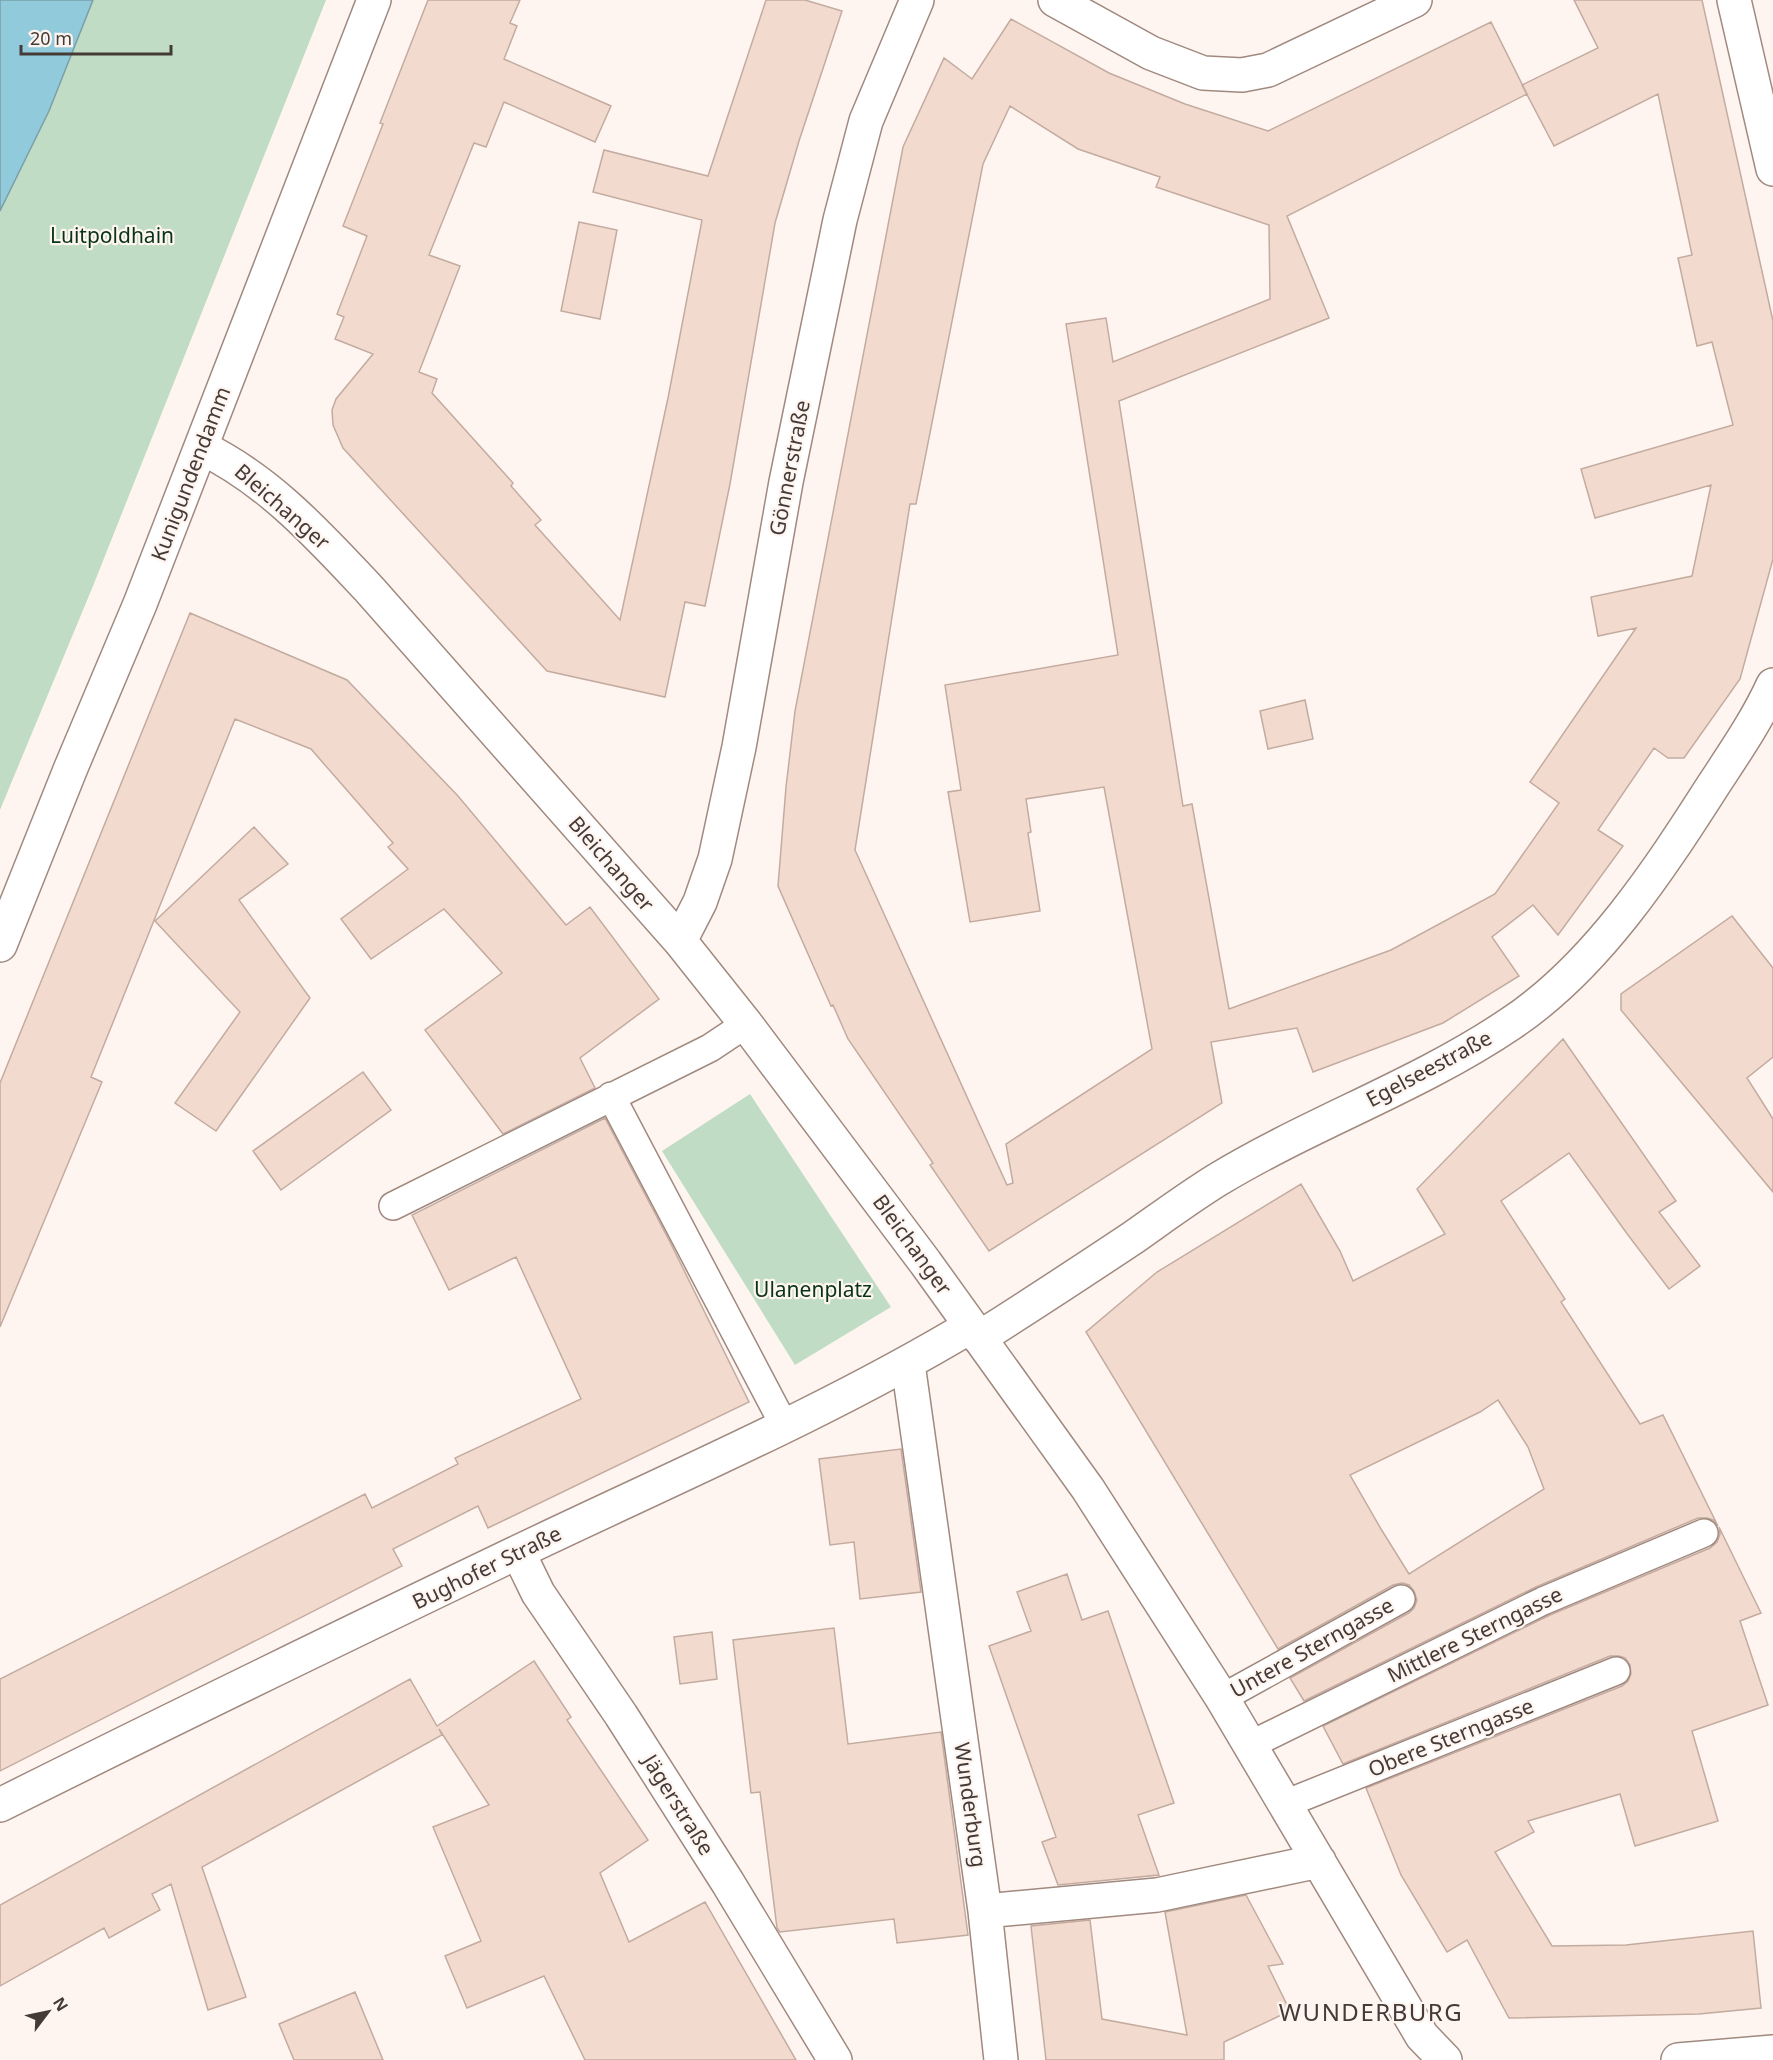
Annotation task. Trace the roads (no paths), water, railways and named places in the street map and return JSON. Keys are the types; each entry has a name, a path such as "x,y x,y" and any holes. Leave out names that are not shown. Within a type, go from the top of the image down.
{"street":[{"name":"Kunigundendamm","path":"0,945 202,448 374,0"},
{"name":"Gönnerstraße","path":"680,941 700,902 715,859 740,747 786,482 840,220 866,121 917,0"},
{"path":"1054,0 1151,53 1203,73 1242,75 1268,70 1415,0"},
{"path":"1734,0 1773,169"},
{"name":"Bleichanger","path":"202,448 227,460 257,481 317,533 680,941 847,1156 975,1332"},
{"name":"Egelseestraße","path":"975,1332 1041,1299 1217,1180 1468,1051 1512,1023 1552,992 1592,952 1633,901 1682,835 1770,703"},
{"path":"975,1332 1088,1489 1222,1698 1422,2036 1445,2060"},
{"name":"Bughofer Straße","path":"0,1805 518,1552 785,1427 975,1332"},
{"name":"Wunderburg","path":"908,1364 985,1911"},
{"name":"Jägerstraße","path":"518,1552 538,1593 621,1715 728,1883 835,2060"},
{"path":"1001,2060 985,1911 1157,1895 1319,1861"},
{"path":"1678,2060 1773,2052"}],"lane":[{"path":"393,1206 710,1048 746,1024"},
{"path":"611,1096 785,1427"},
{"name":"Mittlere Sterngasse","path":"1250,1745 1543,1601 1704,1533"},
{"name":"Untere Sterngasse","path":"1222,1698 1401,1599"},
{"name":"Obere Sterngasse","path":"1285,1804 1616,1671"}],"water":[{"path":"0,0 93,0 49,111 0,211"}],"district":[{"name":"WUNDERBURG","path":"1371,2013"}],"park label":[{"name":"Luitpoldhain","path":"112,236"},
{"name":"Ulanenplatz","path":"813,1290"}]}
